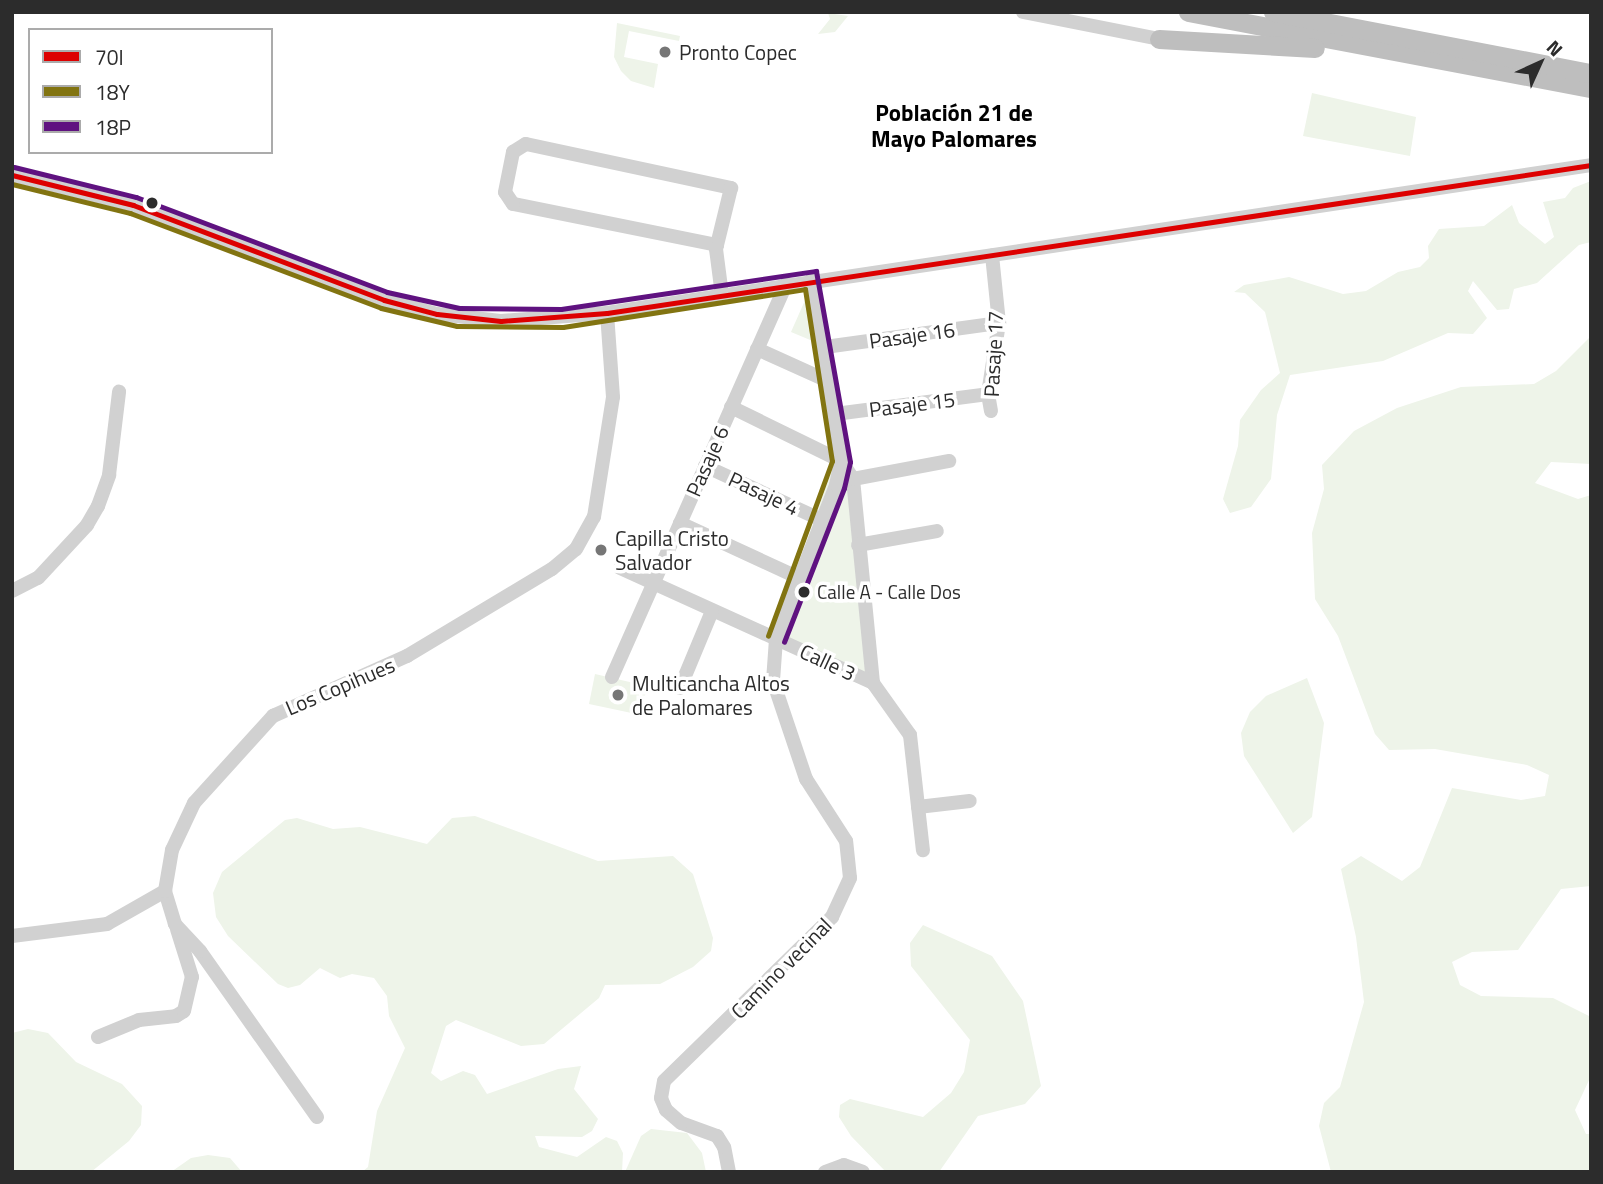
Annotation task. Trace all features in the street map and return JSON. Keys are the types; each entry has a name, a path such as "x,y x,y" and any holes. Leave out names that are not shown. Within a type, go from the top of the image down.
{"highway":[{"path":"1188,12 1369,50 1591,88"},
{"path":"1273,12 1591,73"},
{"path":"1159,39 1369,50"}],"street":[{"path":"1023,12 1159,39"},
{"path":"718,245 513,204 505,192 513,152 526,144 731,188 718,245 722,295"},
{"path":"12,175 133,205 419,310 501,321 607,313 812,279 1591,166"},
{"name":"Pasaje 17","path":"991,411 988,394 999,323 992,255"},
{"path":"776,639 822,520 841,461 825,347 812,279"},
{"name":"Pasaje 6","path":"612,677 786,284"},
{"name":"Los Copihues","path":"317,1117 200,951 175,924 165,891 167,864 188,814 273,716 407,656 552,569 582,542 596,507 613,397 607,313"},
{"name":"Pasaje 16","path":"825,347 999,323"},
{"path":"757,349 830,382"},
{"path":"12,591 38,578 93,516 109,475 119,392"},
{"name":"Pasaje 15","path":"835,414 988,394"},
{"path":"732,407 841,461 853,479 873,683"},
{"path":"853,479 949,461"},
{"name":"Pasaje 4","path":"705,466 822,520"},
{"path":"680,523 799,578"},
{"path":"858,545 937,531"},
{"name":"Calle 3","path":"620,568 873,683 910,735 923,849"},
{"path":"680,688 712,611"},
{"name":"Camino vecinal","path":"729,1172 724,1147 717,1136 681,1123 666,1110 661,1098 664,1081 832,917 850,878 846,841 806,779 774,691 776,639"},
{"path":"918,807 970,801"},
{"path":"12,936 107,924 165,891"},
{"path":"99,1037 139,1020 176,1016 184,1011 192,977 175,924"},
{"path":"825,1172 844,1165 863,1172"}],"shaded area":[{"path":"828,13 848,16 835,32 818,34 830,19"},
{"path":"617,23 680,36 679,41 629,31 624,57 658,64 654,88 631,81 621,71 614,57"},
{"path":"1312,93 1416,117 1410,156 1303,136"},
{"path":"1591,181 1591,242 1579,245 1537,283 1514,289 1509,309 1497,310 1473,281 1468,291 1487,318 1473,334 1448,333 1383,361 1290,375 1277,415 1271,479 1251,507 1230,513 1223,499 1238,446 1240,420 1261,390 1280,373 1265,312 1245,293 1234,292 1244,285 1289,277 1343,294 1366,291 1398,272 1420,267 1429,258 1428,246 1439,229 1484,226 1512,205 1519,223 1545,244 1554,237 1543,202 1565,198 1573,188"},
{"path":"806,298 815,342 791,332"},
{"path":"1591,336 1591,464 1551,462 1535,483 1578,499 1591,495 1591,886 1561,889 1518,950 1472,952 1452,962 1460,985 1481,996 1553,998 1591,1017 1591,1076 1575,1110 1586,1134 1591,1134 1591,1172 1331,1172 1319,1126 1324,1103 1340,1087 1364,1002 1356,937 1341,869 1361,856 1402,881 1420,867 1452,788 1521,800 1545,796 1549,775 1527,765 1435,749 1389,750 1375,734 1338,636 1315,599 1312,533 1324,489 1322,465 1354,431 1397,408 1461,387 1534,384 1556,371"},
{"path":"838,453 846,471 869,678 774,633"},
{"name":"Multicancha Altos de Palomares","path":"595,674 647,686 641,715 589,704"},
{"path":"1307,678 1324,723 1312,817 1293,833 1244,756 1241,733 1250,712 1266,696"},
{"path":"475,816 598,861 673,856 693,874 713,938 711,951 693,967 660,984 605,985 599,998 544,1044 521,1046 456,1020 446,1026 431,1073 441,1081 463,1071 475,1075 487,1094 558,1069 581,1066 574,1089 598,1119 592,1131 582,1137 535,1136 539,1147 577,1157 606,1137 617,1141 623,1153 622,1172 362,1172 368,1167 377,1111 405,1048 389,1016 387,996 374,978 352,974 340,978 320,968 300,985 288,988 278,984 228,936 216,917 213,893 222,872 285,820 297,818 333,829 360,827 427,844 452,818"},
{"path":"923,925 992,956 1023,1001 1041,1086 1025,1104 978,1116 939,1172 886,1172 851,1136 839,1117 840,1105 850,1099 923,1117 951,1093 964,1072 970,1040 911,966 910,943"},
{"path":"28,1029 48,1033 76,1062 122,1084 142,1106 141,1125 129,1141 91,1172 12,1172 12,1033"},
{"path":"651,1129 687,1133 702,1153 706,1172 625,1172 641,1136"},
{"path":"208,1155 230,1158 242,1172 171,1172 191,1158"}],"transit line":[{"name":"70I","path":"12,175 133,205 384,300 437,314 501,321 607,313 1591,165"},
{"name":"18P","path":"14,167 136,197 387,292 459,308 561,309 816,271 850,462 844,488 784,642"},
{"name":"18Y","path":"12,184 130,213 381,308 457,326 563,327 805,289 832,461 768,636"}],"place":[{"name":"Pronto Copec","path":"665,52"},
{"name":"Capilla Cristo Salvador","path":"601,550"},
{"name":"Calle A - Calle Dos","path":"804,592"},
{"name":"Multicancha Altos de Palomares","path":"618,695"}],"district":[{"name":"Población 21 de Mayo Palomares","path":"954,126"}]}
